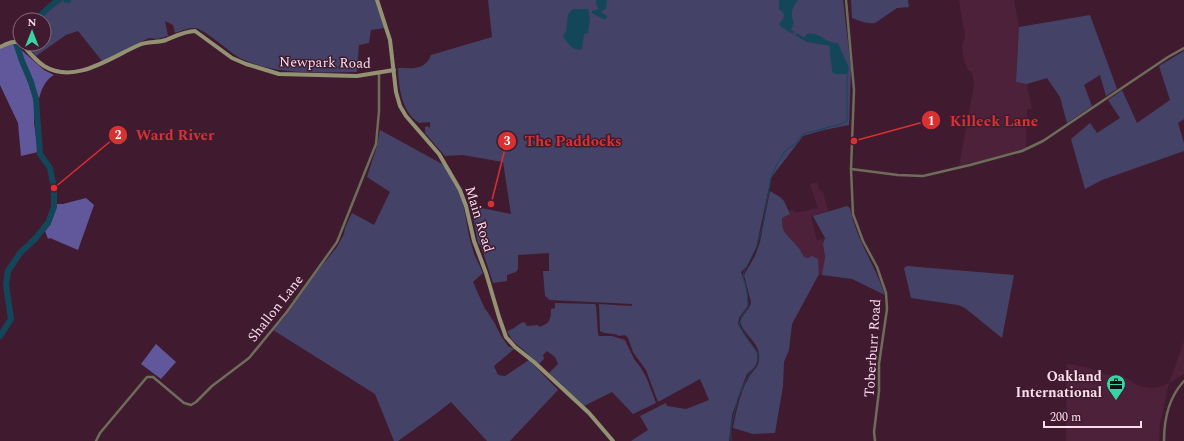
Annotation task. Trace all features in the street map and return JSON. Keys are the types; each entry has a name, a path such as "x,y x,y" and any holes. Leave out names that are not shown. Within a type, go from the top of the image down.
{"main road":[{"name":"Main Road","path":"377,0 390,40 396,92 403,112 439,154 460,190 466,206 474,242 486,272 498,317 506,337 515,347 534,362 589,413 613,441"},
{"name":"Newpark Road","path":"28,52 48,68 62,72 76,71 93,68 145,43 161,41 182,33 196,31 232,58 272,72 289,75 357,76 394,70"},
{"name":"Newpark Road","path":"0,47 12,44"}],"street":[{"name":"Toberburr Road","path":"846,0 854,90 851,169 853,214 863,240 877,267 886,293 887,301 879,364 879,391 874,432 875,441"},
{"path":"851,169 898,176 923,176 1027,149 1043,141 1168,57 1184,48"},
{"name":"Shallon Lane","path":"96,441 100,433 147,377 153,377 184,402 191,405 212,386 249,358 286,313 337,242 348,217 376,144 379,111 379,73"},
{"path":"1164,441 1168,411 1176,392 1184,381"}],"shaded area":[{"path":"57,0 375,0 385,28 371,30 369,43 359,45 357,72 299,72 270,68 242,59 198,29 188,28 175,33 173,25 165,21 168,36 157,39 149,38 102,61 78,31 66,35 52,45 52,12 47,12"},
{"path":"488,0 843,0 851,68 849,125 803,136 771,178 756,248 747,266 741,272 746,285 748,305 739,318 738,324 757,353 757,361 756,366 747,374 732,415 729,441 631,441 648,430 640,416 666,403 667,406 686,409 709,400 700,379 658,402 646,370 633,352 628,338 625,335 619,336 600,331 599,304 632,306 632,304 550,300 545,296 543,271 549,271 549,253 518,255 518,269 516,272 507,275 507,281 493,283 481,246 478,243 471,206 511,214 503,162 463,155 445,156 425,133 425,127 427,126 430,128 430,122 419,123 408,112 400,91 398,68 418,68 425,64 431,55 492,37"},
{"path":"851,0 908,0 909,7 897,8 875,23 869,23 852,18"},
{"path":"959,0 1014,0 1019,27 1016,82 1027,84 1032,109 1027,109 1026,148 1022,151 959,166 974,85 972,72 968,70 964,60 962,46 965,36"},
{"path":"1090,15 1117,89 1106,96 1100,75 1084,85 1092,106 1067,123 1060,97 1047,78 1027,84 1016,82 1019,27"},
{"path":"12,43 12,52 18,52 34,98 34,123 38,152 21,156 18,123 0,85 0,49"},
{"path":"1184,51 1184,119 1178,123 1184,143 1184,151 1102,180 1085,189 1071,139 1090,123 1097,133 1120,118 1108,100 1122,90 1137,123 1170,100 1159,66"},
{"path":"20,52 24,52 44,70 54,75 44,86 39,99"},
{"path":"33,52 42,52 36,56"},
{"path":"380,130 444,165 460,192 474,254 483,273 473,282 484,307 501,336 508,346 514,349 494,366 498,375 505,376 529,360 558,390 510,441 487,441 451,402 398,441 394,441 375,394 273,330 284,318 314,275 337,247 352,213 374,225 390,192 367,177 376,149"},
{"path":"817,182 819,189 823,192 828,211 811,217 817,240 824,239 825,265 822,275 819,274 818,259 804,257 797,246 784,232 782,223 782,218 790,214 788,211 794,210 795,213 818,208 810,184"},
{"path":"770,191 784,201 790,214 782,218 784,231 798,247 804,257 808,258 812,256 818,259 819,274 792,324 789,350 784,362 783,386 775,433 753,434 733,428 743,390 759,362 758,349 743,329 740,320 750,306 751,302 744,275 755,256 760,242"},
{"path":"86,198 94,205 78,250 50,238 48,239 45,231 51,223 56,204 63,204"},
{"path":"847,206 850,208 861,241 885,295 852,279 822,275 825,257 823,244 825,238 813,216"},
{"path":"907,266 1014,275 1002,338 965,308 958,305 911,298 904,268"},
{"path":"555,303 595,304 599,336 612,336 625,340 634,359 647,379 656,403 633,414 612,392 584,406 549,373 558,364 555,357 547,351 543,355 544,359 539,364 512,340 507,331 519,324 524,322 527,326 538,325 539,327 548,323 551,316 551,309 555,308"},
{"path":"1184,341 1184,374 1169,383"},
{"path":"156,344 176,362 161,379 141,364"},
{"name":"Oakland International","path":"1067,364 1085,367 1108,375 1121,375 1137,385 1144,387 1153,388 1169,383 1160,424 1159,441 1066,441"}],"water":[{"path":"596,0 607,0 606,8 601,12 607,16 606,19 592,13 592,11 599,9 596,5"},
{"path":"779,0 798,0 792,11 794,23 791,30 795,32 793,34 781,27 779,24 783,19 784,14 779,9"},
{"path":"573,9 588,9 590,18 588,33 584,34 582,49 579,50 573,48 566,41 563,35 566,32 568,14"},
{"path":"797,33 804,38 807,34 816,34 829,42 838,43 849,68 847,74 835,74 832,72 830,46 807,42 795,35"}],"waterway":[{"path":"44,12 59,0"},
{"path":"0,336 11,319 6,285 8,271 20,253 34,240 48,223 54,207 54,188 50,168 40,154 36,99 19,52"},
{"path":"731,441 731,427 738,398 745,382 758,361 758,353 739,325 748,306 747,292 743,278 744,272 756,248 763,225 771,178 785,151 794,145 803,134 847,121 847,73"}],"place":[{"name":"Killeek Lane","path":"854,141"},
{"name":"Ward River","path":"54,188"},
{"name":"The Paddocks","path":"491,204"},
{"name":"Oakland International","path":"1116,401"}]}
